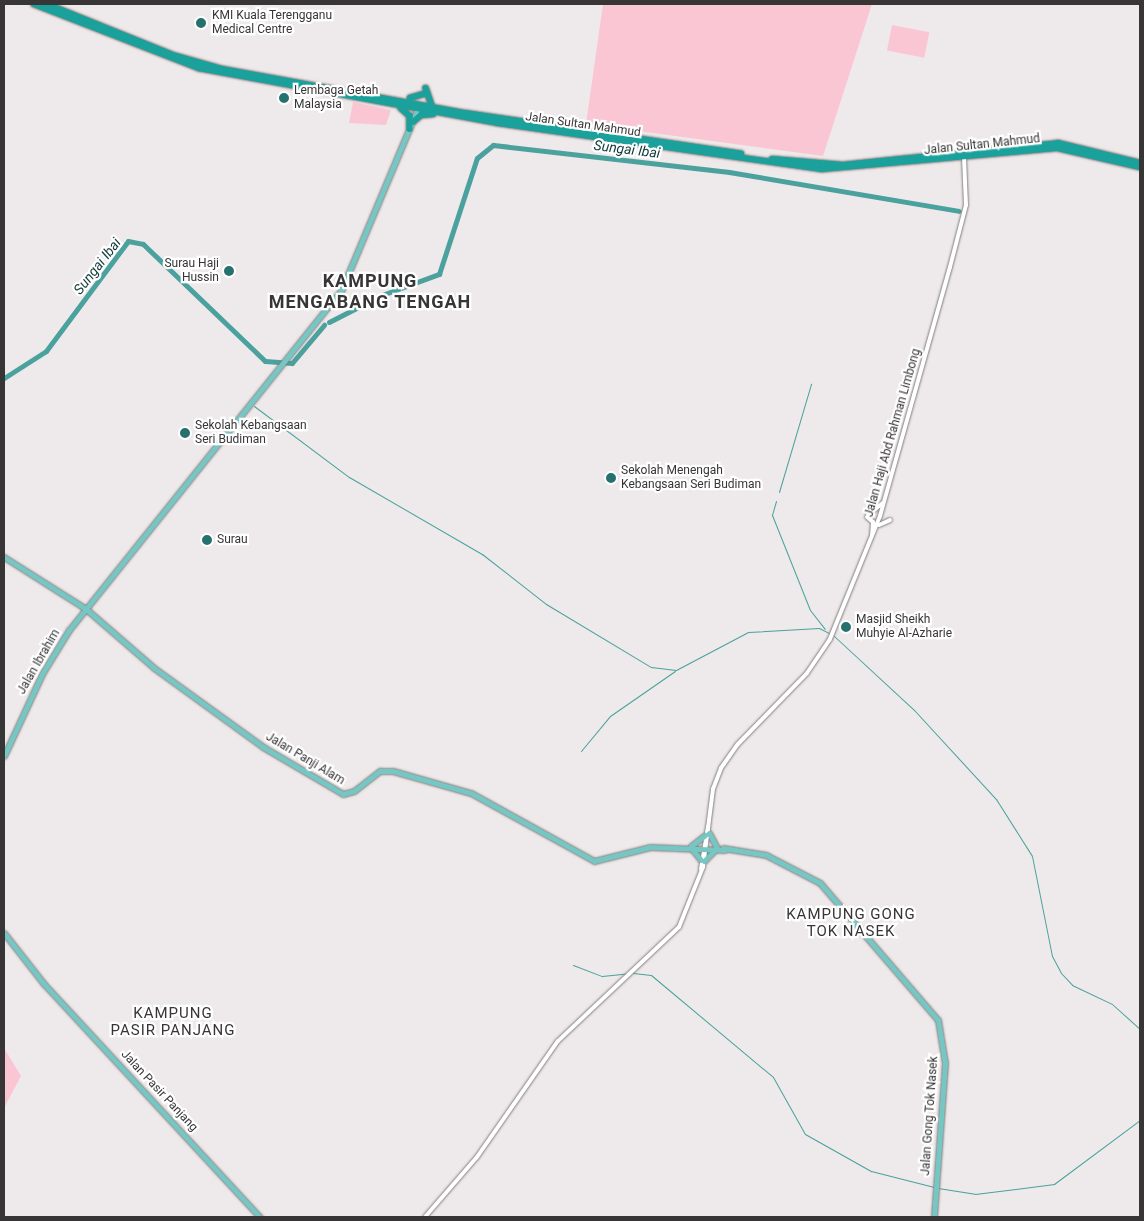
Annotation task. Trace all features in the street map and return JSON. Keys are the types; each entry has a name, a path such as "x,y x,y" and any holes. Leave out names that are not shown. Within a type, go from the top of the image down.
{"highway":[{"name":"Jalan Sultan Mahmud","path":"34,4 190,66 396,105 433,106 812,169 1058,143 1140,162"},
{"name":"Jalan Sultan Mahmud","path":"47,4 192,62 400,99 440,113 609,136"},
{"path":"426,88 433,106"},
{"path":"400,99 424,94"},
{"path":"396,105 410,116 410,129"},
{"path":"413,122 421,115 440,113"},
{"name":"Jalan Sultan Mahmud","path":"912,159 964,157 1058,148 1140,167"}],"main road":[{"name":"Jalan Ibrahim","path":"4,756 46,666 86,609 345,284 419,106"},
{"name":"Jalan Panji Alam","path":"4,557 86,609 166,678 286,762 343,794 354,791 377,772 394,770 472,793 594,861 647,847 716,849"},
{"path":"708,832 716,849 702,861 691,848 708,832"},
{"name":"Jalan Gong Tok Nasek","path":"716,849 766,855 820,883 938,1020 945,1063 934,1217"},
{"name":"Jalan Pasir Panjang","path":"4,933 44,984 260,1217"}],"street":[{"name":"Jalan Haji Abd Rahman Limbong","path":"424,1217 477,1157 553,1046 681,924 701,869 713,789 725,761 802,680 830,639 873,534 884,502 964,216 964,157"},
{"path":"873,534 873,522 868,516 884,502"},
{"path":"873,534 880,523 890,519 885,514 884,502"}],"shaded area":[{"path":"603,4 872,4 823,156 586,124"},
{"path":"892,25 929,32 924,58 887,51"},
{"path":"353,102 391,110 386,125 349,123"},
{"path":"4,1048 21,1076 4,1108"}],"waterway":[{"name":"Sungai Ibai","path":"382,295 439,274 477,158 493,145 729,172 959,211"},
{"name":"Sungai Ibai","path":"4,378 46,351 128,241 143,244 265,361 292,363 324,325"},
{"name":"Sungai Ibai","path":"329,322 378,297"},
{"path":"779,492 811,384"},
{"path":"254,406 349,477 482,554 546,604 651,667 676,670 748,632 819,628 831,634"},
{"path":"776,501 772,515 810,610 825,629"},
{"path":"834,636 915,711 996,799 1032,856 1052,956 1061,973 1072,985 1112,1004 1140,1029"},
{"path":"581,751 610,716 675,671"},
{"path":"573,965 602,976 629,973"},
{"path":"633,973 651,975 773,1077 805,1134 871,1171 934,1187"},
{"path":"938,1188 975,1194 1054,1184 1140,1120"}],"place":[{"name":"KMI Kuala Terengganu Medical Centre","path":"201,23"},
{"name":"Lembaga Getah Malaysia","path":"284,98"},
{"name":"Surau Haji Hussin","path":"229,271"},
{"name":"Sekolah Kebangsaan Seri Budiman","path":"185,433"},
{"name":"Sekolah Menengah Kebangsaan Seri Budiman","path":"611,478"},
{"name":"Surau","path":"207,540"},
{"name":"Masjid Sheikh Muhyie Al-Azharie","path":"846,627"}],"district":[{"name":"KAMPUNG MENGABANG TENGAH","path":"370,292"},
{"name":"KAMPUNG GONG TOK NASEK","path":"851,922"},
{"name":"KAMPUNG PASIR PANJANG","path":"173,1022"}]}
